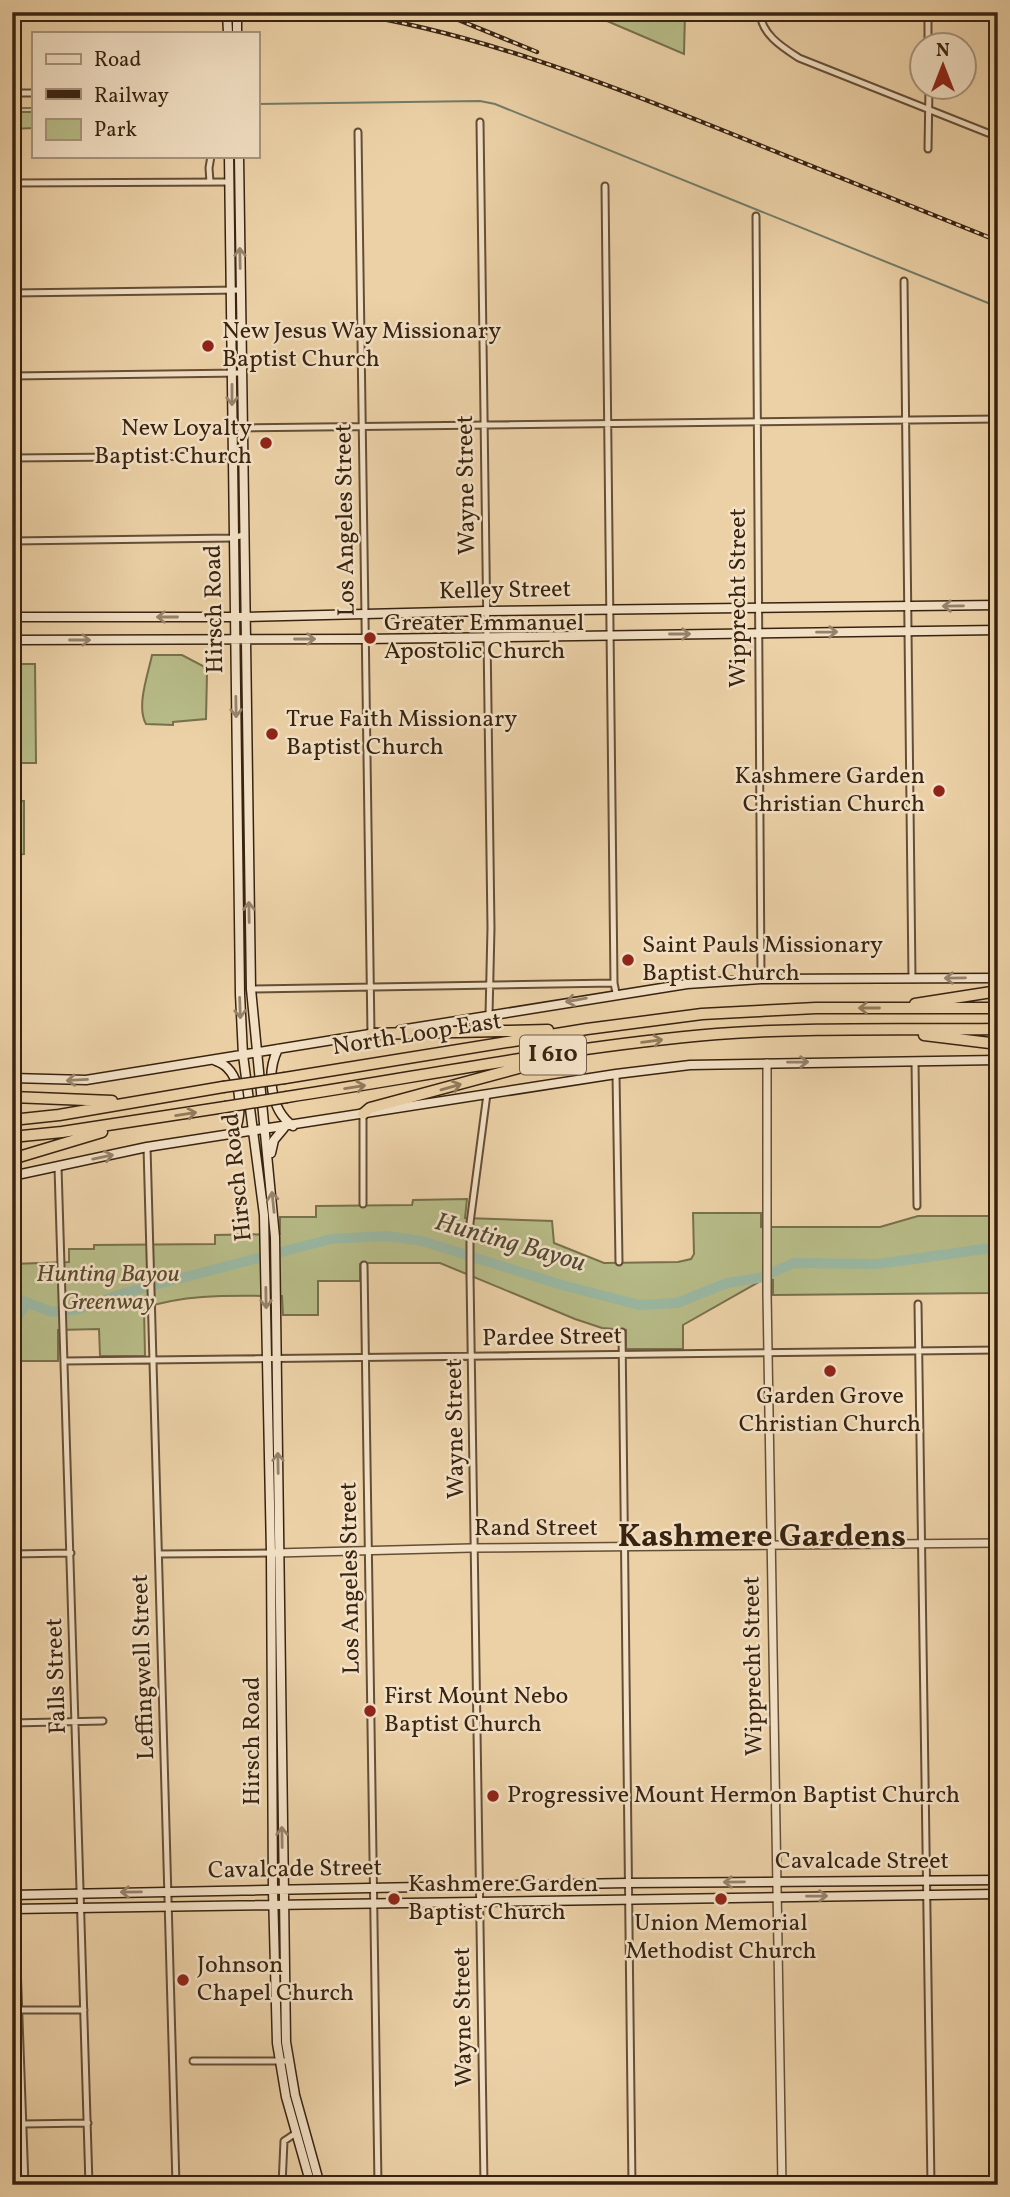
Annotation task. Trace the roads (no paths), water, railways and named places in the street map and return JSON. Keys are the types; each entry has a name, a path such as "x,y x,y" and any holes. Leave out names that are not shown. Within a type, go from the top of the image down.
{"highway":[{"path":"898,1008 998,991"},
{"name":"North Loop East","path":"12,1120 587,1029 722,1012 816,1008 998,1008"},
{"path":"371,1034 587,1029"},
{"name":"North Loop East","path":"12,1138 147,1120 596,1048 747,1032 998,1029"},
{"path":"889,1030 998,1044"},
{"path":"363,1114 370,1108 596,1048"},
{"path":"12,1097 102,1101 151,1099"},
{"path":"12,1159 147,1120"}],"main road":[{"path":"227,12 228,32"},
{"path":"237,12 237,32"},
{"name":"Hirsch Road","path":"229,158 230,290 242,428 244,538 240,639 251,989 270,1166 276,1272 278,1905 284,2061 301,2132"},
{"name":"Hirsch Road","path":"239,158 240,290 232,456 233,538 240,617"},
{"name":"Kelley Street","path":"12,617 240,617 612,609 998,605"},
{"name":"Kelley Street","path":"12,640 365,639 998,630"},
{"name":"Hirsch Road","path":"242,744 238,850 243,1055 264,1215 275,1553"},
{"path":"238,850 247,850"},
{"path":"239,932 243,947 244,979 251,989"},
{"path":"12,1078 86,1080 616,993 687,984 761,979 998,978"},
{"path":"278,1049 272,1072 275,1098 278,1111 290,1126"},
{"path":"213,1059 229,1068 238,1089 239,1120 234,1135"},
{"path":"12,1176 147,1147 616,1074 690,1065 998,1060"},
{"path":"270,1166 272,1144 277,1135 290,1126"},
{"name":"Cavalcade Street","path":"14,1895 627,1883 998,1880"},
{"path":"850,1896 851,1881"},
{"path":"701,1883 701,1898"},
{"path":"552,1885 552,1901"},
{"name":"Cavalcade Street","path":"13,1909 998,1894"},
{"path":"301,2132 312,2185"},
{"path":"301,2132 320,2185"}],"street":[{"path":"760,12 760,19 768,33 778,44 799,58 998,137"},
{"path":"928,12 928,32"},
{"path":"12,93 32,93"},
{"path":"928,149 929,102"},
{"name":"Wayne Street","path":"480,122 491,985 489,1015"},
{"name":"Los Angeles Street","path":"358,132 371,1034"},
{"path":"210,182 211,158"},
{"path":"12,183 230,182"},
{"path":"605,186 616,993"},
{"name":"Wipprecht Street","path":"756,216 761,979"},
{"path":"904,281 912,979"},
{"path":"12,293 240,290"},
{"path":"12,376 236,373"},
{"path":"232,428 998,419"},
{"path":"12,458 242,456"},
{"path":"12,541 244,538"},
{"path":"251,989 614,983"},
{"path":"915,1061 917,1206"},
{"name":"Wipprecht Street","path":"767,1063 767,1294 782,2185"},
{"path":"616,1074 619,1262"},
{"name":"Wayne Street","path":"484,2185 470,1250 473,1190 487,1094"},
{"path":"363,1114 363,1204"},
{"name":"Leffingwell Street","path":"147,1147 176,2185"},
{"name":"Falls Street","path":"58,1167 89,2185"},
{"name":"Los Angeles Street","path":"364,1265 378,2185"},
{"path":"919,1304 931,2185"},
{"path":"622,1332 632,2185"},
{"name":"Pardee Street","path":"65,1361 998,1350"},
{"name":"Rand Street","path":"159,1554 998,1543"},
{"path":"12,1554 71,1553"},
{"path":"12,1723 103,1721"},
{"path":"12,1765 13,1909 25,2185"},
{"path":"19,2011 84,2010"},
{"path":"193,2061 284,2061"},
{"path":"23,2124 88,2123"},
{"path":"282,2185 284,2141 301,2132"}],"waterway":[{"path":"259,104 480,101 495,104 998,307"},
{"path":"12,108 32,108"},
{"name":"Hunting Bayou","path":"12,1297 52,1312 79,1309 124,1293 331,1239 387,1236 422,1241 562,1285 639,1305 677,1303 727,1283 759,1278 794,1263 878,1264 998,1247"},
{"path":"12,1325 27,1303"}],"railway":[{"path":"343,12 440,32 583,76 998,241"},
{"path":"439,12 537,52"}],"place":[{"name":"New Jesus Way Missionary Baptist Church","path":"208,346"},
{"name":"New Loyalty Baptist Church","path":"266,443"},
{"name":"Greater Emmanuel Apostolic Church","path":"370,638"},
{"name":"True Faith Missionary Baptist Church","path":"272,734"},
{"name":"Kashmere Garden Christian Church","path":"939,791"},
{"name":"Saint Pauls Missionary Baptist Church","path":"628,960"},
{"name":"Garden Grove Christian Church","path":"830,1371"},
{"name":"First Mount Nebo Baptist Church","path":"370,1711"},
{"name":"Progressive Mount Hermon Baptist Church","path":"493,1796"},
{"name":"Kashmere Garden Baptist Church","path":"394,1899"},
{"name":"Union Memorial Methodist Church","path":"721,1899"},
{"name":"Johnson Chapel Church","path":"183,1980"}],"district":[{"name":"Kashmere Gardens","path":"762,1538"}],"park label":[{"name":"Hunting Bayou Greenway","path":"108,1289"}]}
